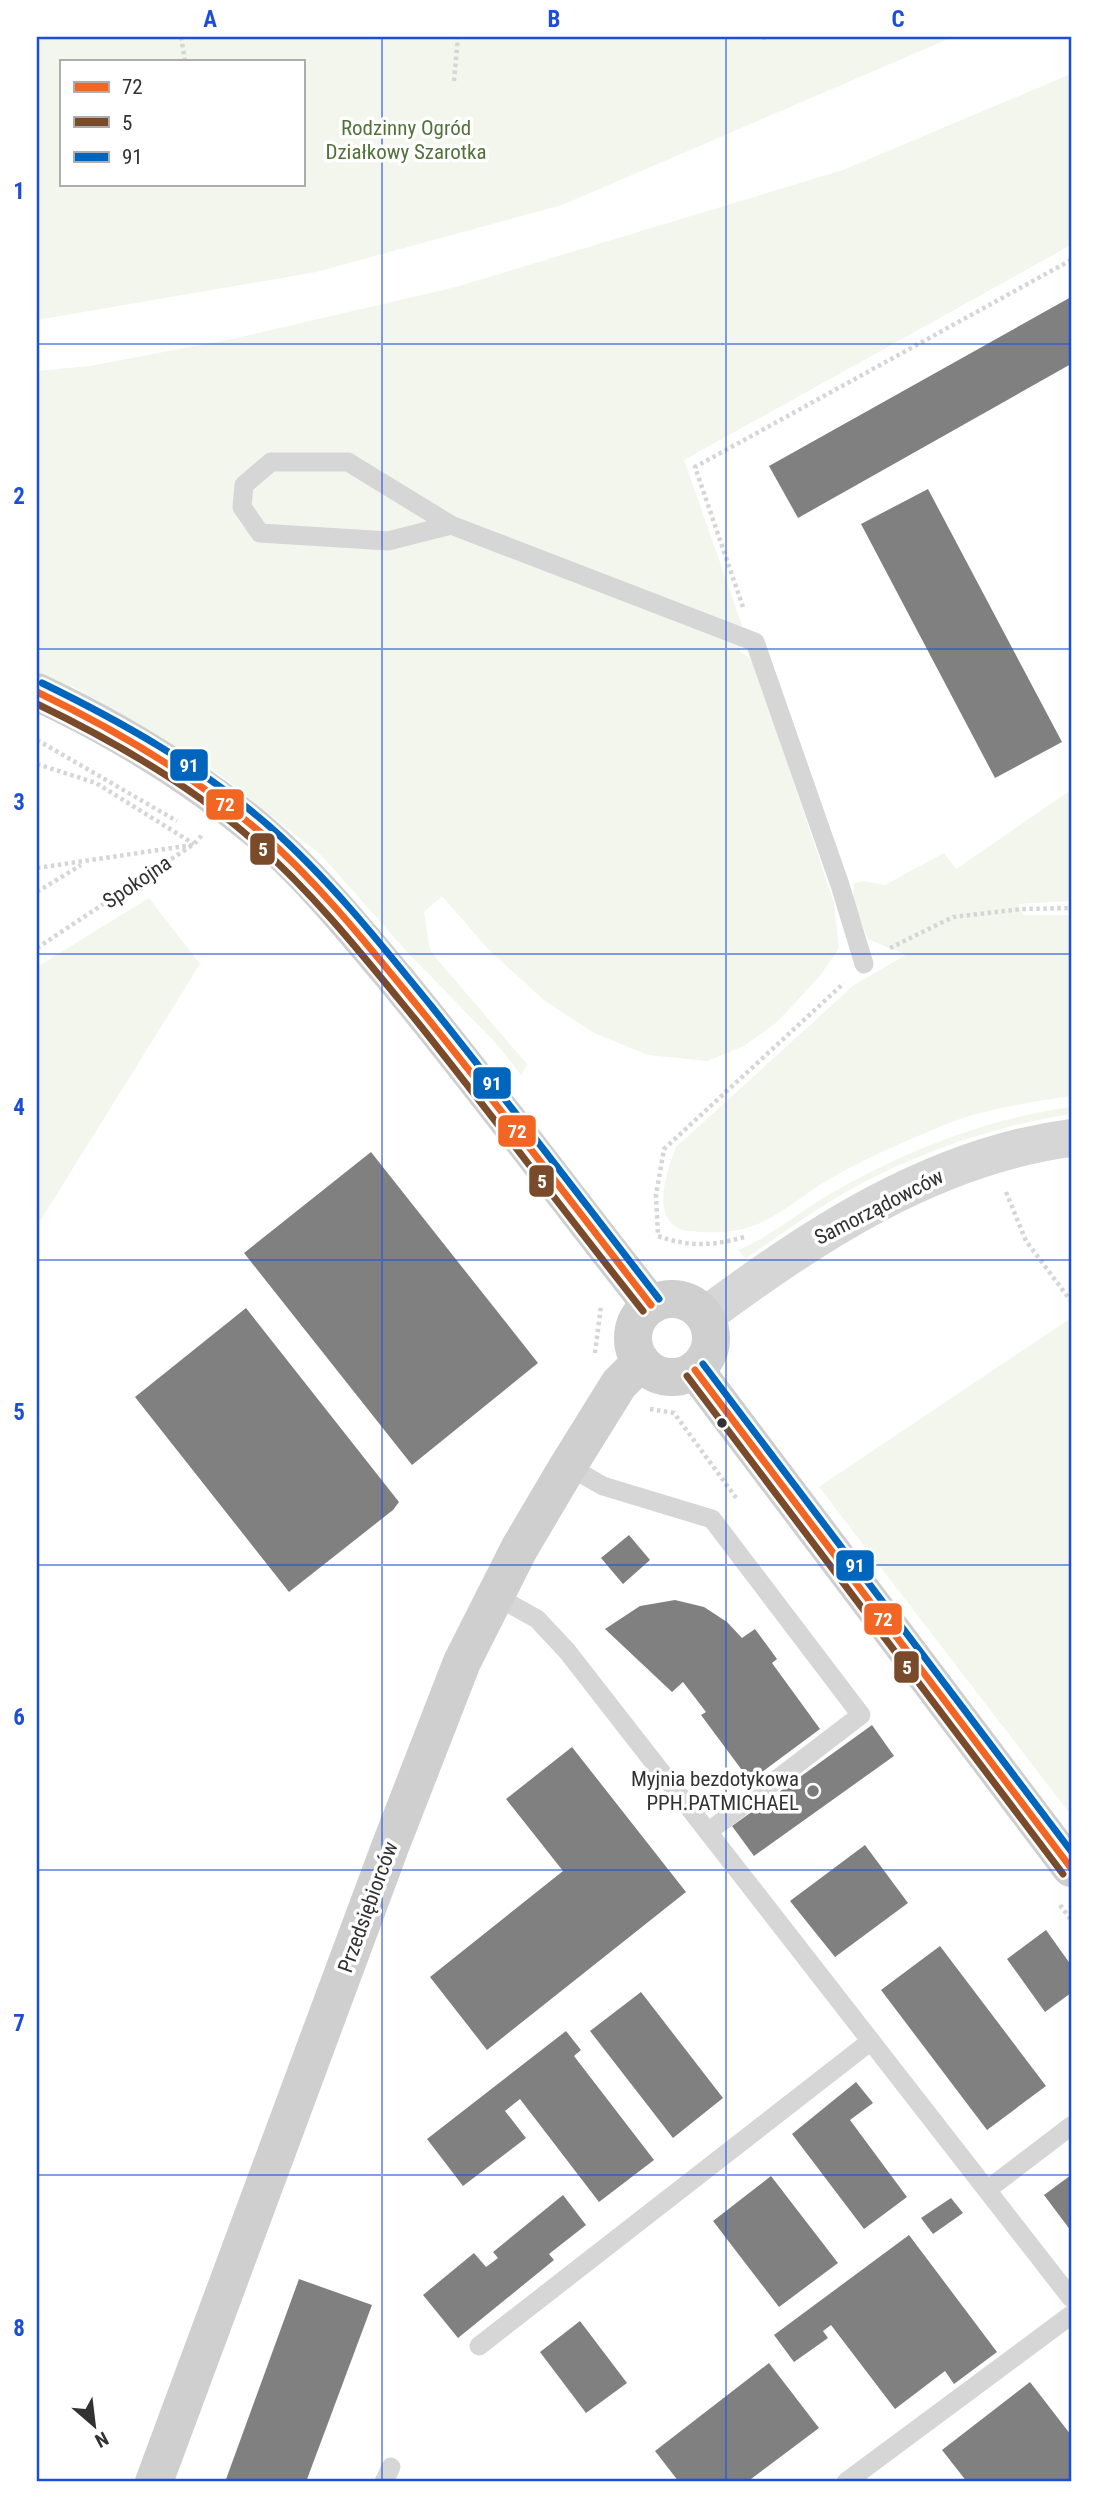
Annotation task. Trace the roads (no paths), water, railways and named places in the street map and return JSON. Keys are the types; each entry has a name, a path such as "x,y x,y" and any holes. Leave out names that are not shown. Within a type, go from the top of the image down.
{"street":[{"path":"37,692 112,730 196,782 293,863 369,948 504,1115 651,1304"},
{"name":"Samorządowców","path":"705,1316 800,1248 885,1200 958,1167 1010,1150 1071,1138"},
{"path":"665,1299 681,1300 694,1305 705,1316 711,1332 710,1348 695,1370 674,1377 659,1375 641,1362 633,1342 634,1327 651,1304 665,1299"},
{"name":"Przedsiębiorców","path":"153,2482 390,1847 462,1662 494,1595 568,1466 619,1384 641,1362"},
{"path":"695,1370 1071,1868"}],"lane":[{"path":"451,525 388,541 261,533 242,507 244,485 271,462 348,462 451,525 755,642 840,885 864,964"},
{"path":"568,1466 603,1486 712,1519 860,1715 708,1832"},
{"path":"494,1595 537,1619 567,1651 1071,2298"},
{"path":"479,2346 871,2041"},
{"path":"987,2190 1071,2126"},
{"path":"846,2482 1071,2315"}],"place":[{"name":"Myjnia bezdotykowa PPH.PATMICHAEL","path":"813,1791"}],"park label":[{"name":"Rodzinny Ogród Działkowy Szarotka","path":"406,140"}]}
